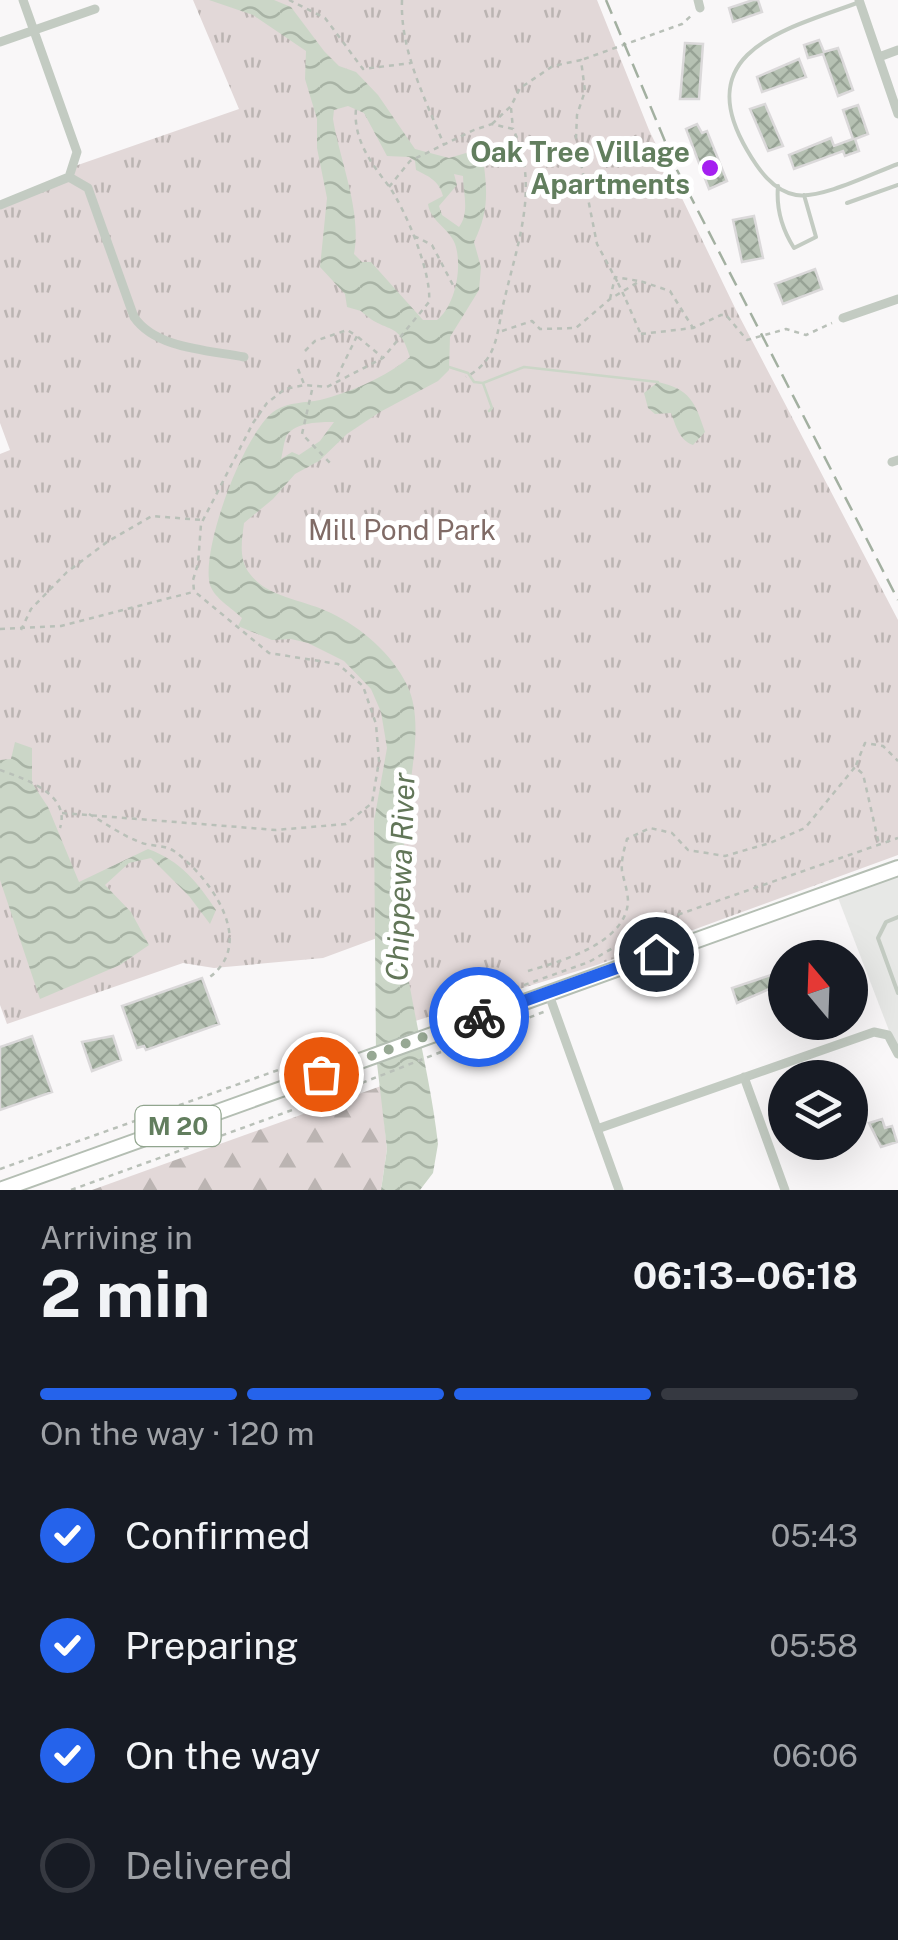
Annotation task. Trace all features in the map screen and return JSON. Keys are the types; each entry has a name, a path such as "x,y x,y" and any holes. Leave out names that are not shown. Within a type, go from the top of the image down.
{"main road":[{"name":"M 20","path":"0,1190 898,868"}],"street":[{"path":"23,0 77,152 69,178"},
{"path":"860,1 898,114"},
{"path":"0,42 95,8"},
{"path":"878,58 898,50"},
{"path":"0,205 69,178 88,188 134,317 143,331 162,340 244,357"},
{"path":"843,318 898,299"},
{"path":"548,992 618,1190"},
{"path":"597,1130 866,1035 885,1033 898,1054"},
{"path":"744,1077 785,1190"}],"lane":[{"path":"860,1 772,36 740,62 730,76 727,95 742,142 767,180 792,195 804,195 898,164"},
{"path":"848,202 898,185"},
{"path":"778,186 776,203 794,248 816,238 804,195"},
{"path":"898,917 886,922 878,938 898,994"}],"path":[{"path":"290,0 324,18 363,69 411,63"},
{"path":"402,0 401,24 411,63 444,145"},
{"path":"390,187 410,162 492,124 510,106 520,88 553,66 682,24 699,4"},
{"path":"581,60 584,91 576,138 592,225 597,244 641,336 693,328 726,315 746,340 755,340 786,329 806,335 843,318"},
{"path":"466,378 495,350 504,298 516,264 526,168 510,106"},
{"path":"62,813 276,830 346,824 372,802 379,761 376,724 363,686 338,664 268,653 194,591 192,580 198,564 203,520 267,403 284,389 327,386 383,358 429,302 428,274 390,187 378,176 360,142 354,122 356,109"},
{"path":"492,124 513,129"},
{"path":"413,235 432,245 455,289"},
{"path":"615,276 670,291 693,328"},
{"path":"610,300 615,276"},
{"path":"499,332 532,321 540,329 576,328 640,281"},
{"path":"305,350 315,342 348,330 383,358"},
{"path":"334,382 357,336"},
{"path":"298,370 304,385"},
{"path":"312,388 302,434 332,465"},
{"path":"21,630 30,609 107,542 152,516 203,520"},
{"path":"0,628 60,626 194,591"},
{"path":"528,971 558,962 604,939 622,922 628,902 622,865 626,839 650,828 672,833 688,850 725,856 805,828 855,767 865,743 883,746 898,761"},
{"path":"855,767 863,774 880,845"},
{"path":"0,770 38,786 54,798 62,813 60,828"},
{"path":"88,814 139,843 169,848 198,870 222,907 232,944 219,971 208,978"},
{"path":"457,1013 479,1001 588,962 657,922 898,838"},
{"path":"71,1190 541,1013"},
{"path":"0,1169 309,1059 342,1054"}],"shaded area":[{"path":"898,868 898,1054 868,976 868,940 854,940 835,890"}],"green space":[{"name":"Mill Pond Park","path":"193,0 597,0 649,130 736,310 898,620 898,855 597,965 399,1026 396,931 323,958 214,968 183,963 7,1024 0,1005 0,454 10,450 0,423 0,205 57,185 75,166 239,109"},
{"path":"381,1086 387,1149 381,1190 92,1190"}],"water":[{"name":"Chippewa River","path":"209,0 274,0 291,7 324,51 339,66 356,72 378,95 415,149 449,158 466,153 484,166 485,205 474,242 481,267 479,290 450,337 449,370 438,381 347,434 319,461 295,474 244,523 242,543 244,562 258,582 331,613 365,634 393,663 412,698 415,741 403,857 403,938 438,1144 433,1173 420,1190 381,1190 387,1149 376,1055 374,821 387,748 381,712 371,689 344,661 308,643 272,640 238,626 242,618 210,585 209,568 218,519 239,464 264,422 281,407 344,393 410,357 396,332 347,307 345,294 320,267 327,198 317,148 317,119 305,79 306,51 253,15","holes":["348,106 364,113 387,156 409,157 415,161 416,170 433,180 441,191 443,196 428,204 452,239 458,264 453,296 437,320 423,320 371,262 362,262 354,254 353,204 334,110","454,174 463,176 465,209 459,227 442,215 439,206 457,185","334,422 320,441 299,455 292,452 281,459 286,437 296,427"]},
{"path":"658,382 684,393 694,405 705,432 693,445 681,436 671,413 655,414 648,408 644,393"},
{"path":"15,742 32,748 32,783 48,807 79,882 148,849 179,866 195,882 216,910 210,924 189,896 151,858 129,863 105,885 131,912 149,945 120,965 40,999 0,880 0,760 11,759"}],"building":[{"path":"758,0 762,12 733,22 729,8"},
{"path":"819,40 824,52 838,48 853,90 838,96 823,54 808,58 804,45"},
{"name":"Oak Tree Village Apartments","path":"685,43 703,44 699,99 680,99"},
{"path":"799,59 806,77 762,92 757,77"},
{"name":"Oak Tree Village Apartments","path":"765,104 783,146 768,151 750,109"},
{"path":"858,105 868,134 855,139 859,151 845,156 843,151 794,169 789,155 831,138 834,146 853,139 843,110"},
{"name":"Oak Tree Village Apartments","path":"697,124 702,133 707,131 727,181 709,189 686,129"},
{"name":"Oak Tree Village Apartments","path":"754,216 763,258 742,262 733,220"},
{"path":"815,269 822,289 783,304 775,284"},
{"path":"768,976 768,990 737,1003 732,988"},
{"path":"202,978 219,1024 146,1050 144,1046 137,1048 122,1006"},
{"path":"32,1036 52,1092 0,1110 0,1047"},
{"path":"113,1036 121,1060 92,1071 82,1042"},
{"path":"882,1119 885,1128 892,1126 897,1142 881,1147 869,1123"}],"waterway":[{"path":"449,367 483,383 492,408 489,411"},
{"path":"483,383 524,367 658,382"}],"railway":[{"path":"606,0 677,170 898,600"}],"way so far":[{"path":"321,1074 479,1017"}],"place":[{"name":"Oak Tree Village Apartments","path":"710,168"}],"route":[{"path":"479,1017 656,954"}]}
